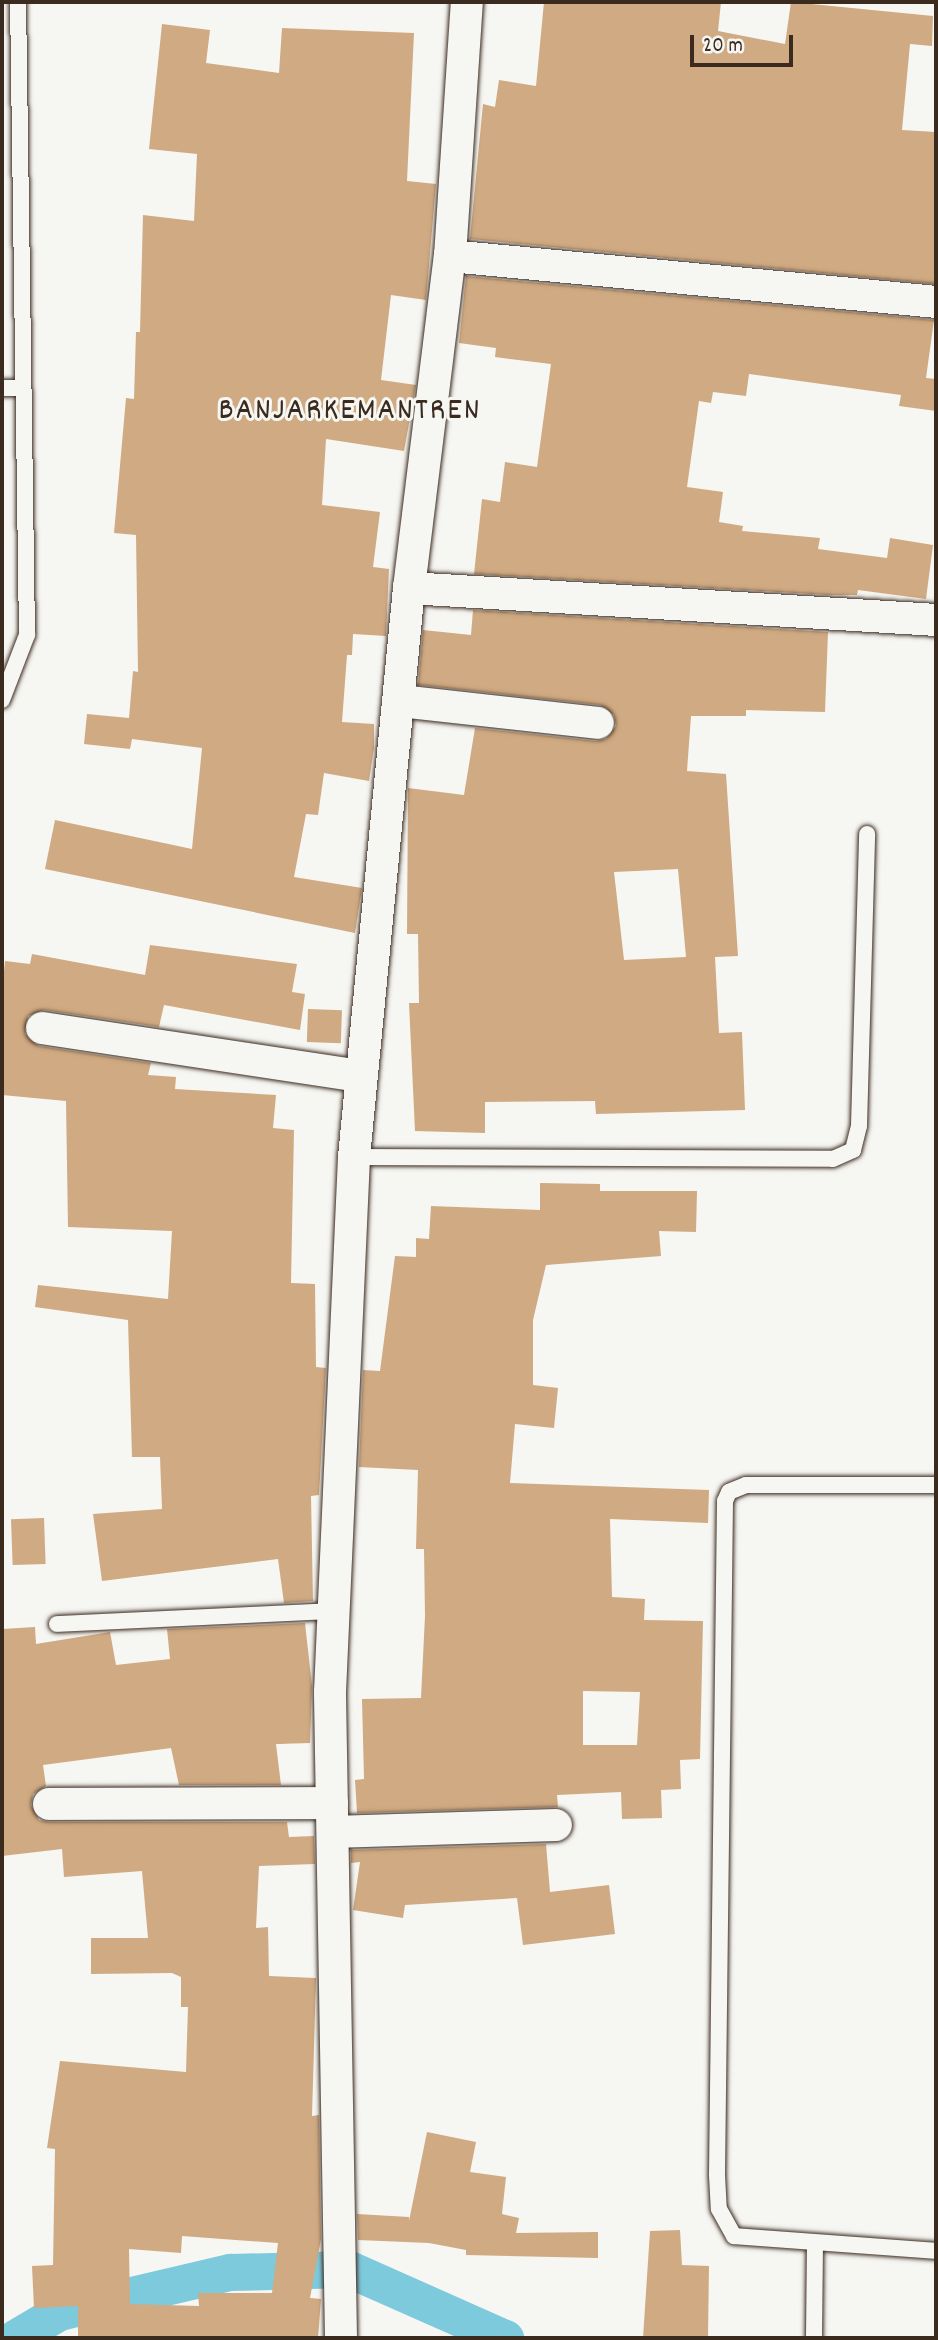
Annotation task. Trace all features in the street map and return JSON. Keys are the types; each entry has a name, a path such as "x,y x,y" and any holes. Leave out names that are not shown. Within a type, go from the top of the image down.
{"street":[{"path":"341,2338 332,1817 333,1611 354,1157 409,588 450,256 467,2"},
{"path":"450,256 936,302"},
{"path":"409,588 936,620"},
{"path":"400,701 598,723"},
{"path":"42,1028 361,1076"},
{"path":"49,1804 556,1825"}],"lane":[{"path":"2,700 27,635 18,2"},
{"path":"2,44 19,43"},
{"path":"2,388 23,388"},
{"path":"354,1157 832,1159 853,1150 859,1126 867,834"},
{"path":"936,1485 746,1485 729,1492 725,1501 719,2209 734,2236 936,2251"},
{"path":"57,1624 333,1611"},
{"path":"814,2337 815,2243"}],"building":[{"path":"544,2 721,2 718,31 785,44 791,2 933,16 932,46 910,44 902,130 936,132 936,284 470,239 483,104 495,107 499,80 536,86"},
{"path":"162,24 210,30 206,63 279,73 282,28 414,33 407,181 436,184 426,300 391,295 381,380 416,385 404,451 326,439 322,505 380,512 373,567 389,569 386,636 353,634 352,655 347,655 342,722 374,724 374,748 369,781 324,773 318,815 306,814 294,877 362,888 355,933 45,869 55,820 192,849 202,748 132,739 130,749 84,744 87,714 129,718 133,671 138,672 136,535 114,533 126,398 134,399 136,332 140,332 143,215 194,221 197,154 149,149"},
{"path":"466,276 934,320 926,378 936,379 936,411 899,406 901,395 749,374 746,396 713,392 711,403 699,401 687,487 723,492 719,522 743,526 742,531 820,538 818,549 887,558 890,538 933,545 926,599 858,590 857,595 829,595 474,574 482,499 500,502 505,462 537,467 551,364 495,357 496,348 459,343"},
{"path":"473,610 828,632 825,712 746,710 746,716 691,716 687,771 726,774 738,956 715,957 719,1033 742,1032 745,1110 596,1114 595,1101 485,1102 485,1133 415,1131 409,1003 419,1003 418,934 407,934 408,788 464,795 475,728 596,741 606,739 616,726 614,715 600,705 418,685 423,630 471,635","holes":["678,869 686,957 624,960 614,872"]},
{"path":"150,945 297,964 292,992 305,994 300,1030 164,1005 159,1027 44,1010 28,1016 25,1034 39,1046 151,1063 148,1075 176,1077 175,1089 276,1095 273,1128 294,1130 291,1283 315,1284 316,1367 326,1368 319,1495 311,1496 313,1601 284,1603 278,1559 102,1581 93,1514 162,1509 160,1457 132,1457 128,1320 35,1307 38,1285 168,1299 172,1231 68,1227 66,1101 2,1095 2,993 5,961 30,964 32,954 145,975"},
{"path":"308,1009 342,1010 341,1043 307,1042"},
{"path":"540,1183 600,1184 600,1191 697,1191 696,1232 659,1231 661,1256 546,1265 533,1320 533,1385 558,1388 554,1428 515,1424 510,1483 709,1490 708,1523 610,1519 612,1597 645,1599 644,1620 703,1621 700,1759 680,1760 681,1789 661,1790 662,1818 622,1819 621,1792 557,1795 558,1807 357,1813 355,1780 364,1779 362,1699 421,1698 425,1616 424,1549 416,1549 418,1470 359,1467 363,1370 380,1371 395,1256 416,1257 416,1238 429,1239 431,1206 540,1210","holes":["583,1691 640,1692 637,1745 583,1745"]},
{"path":"44,1518 46,1564 13,1565 11,1519"},
{"path":"305,1623 312,1686 310,1743 276,1744 281,1785 179,1785 171,1748 43,1765 46,1786 33,1794 31,1805 39,1820 49,1822 287,1822 289,1837 314,1836 315,1864 259,1866 256,1928 268,1927 269,1976 316,1978 312,2116 319,2115 321,2239 310,2298 321,2299 318,2338 78,2338 78,2306 34,2308 32,2266 53,2265 55,2149 47,2148 60,2061 186,2072 188,2007 181,2007 181,1977 172,1973 91,1974 91,1938 148,1938 142,1871 64,1877 62,1849 2,1856 2,1629 35,1627 36,1644 110,1632 116,1665 170,1659 167,1629","holes":["182,2236 278,2243 272,2293 198,2293 199,2306 130,2304 129,2249 181,2253"]},
{"path":"546,1844 550,1892 609,1885 615,1934 523,1945 517,1898 405,1905 403,1918 353,1910 360,1862 351,1863 351,1850"},
{"path":"427,2132 476,2142 470,2172 506,2177 502,2214 519,2218 516,2233 598,2232 598,2258 466,2255 466,2250 429,2243 358,2240 357,2214 409,2217 409,2221"},
{"path":"680,2230 682,2265 709,2266 708,2338 643,2338 650,2231"}],"waterway":[{"path":"15,2338 59,2312 230,2272 349,2269 505,2338"}],"district":[{"name":"BANJARKEMANTREN","path":"350,412"}]}
